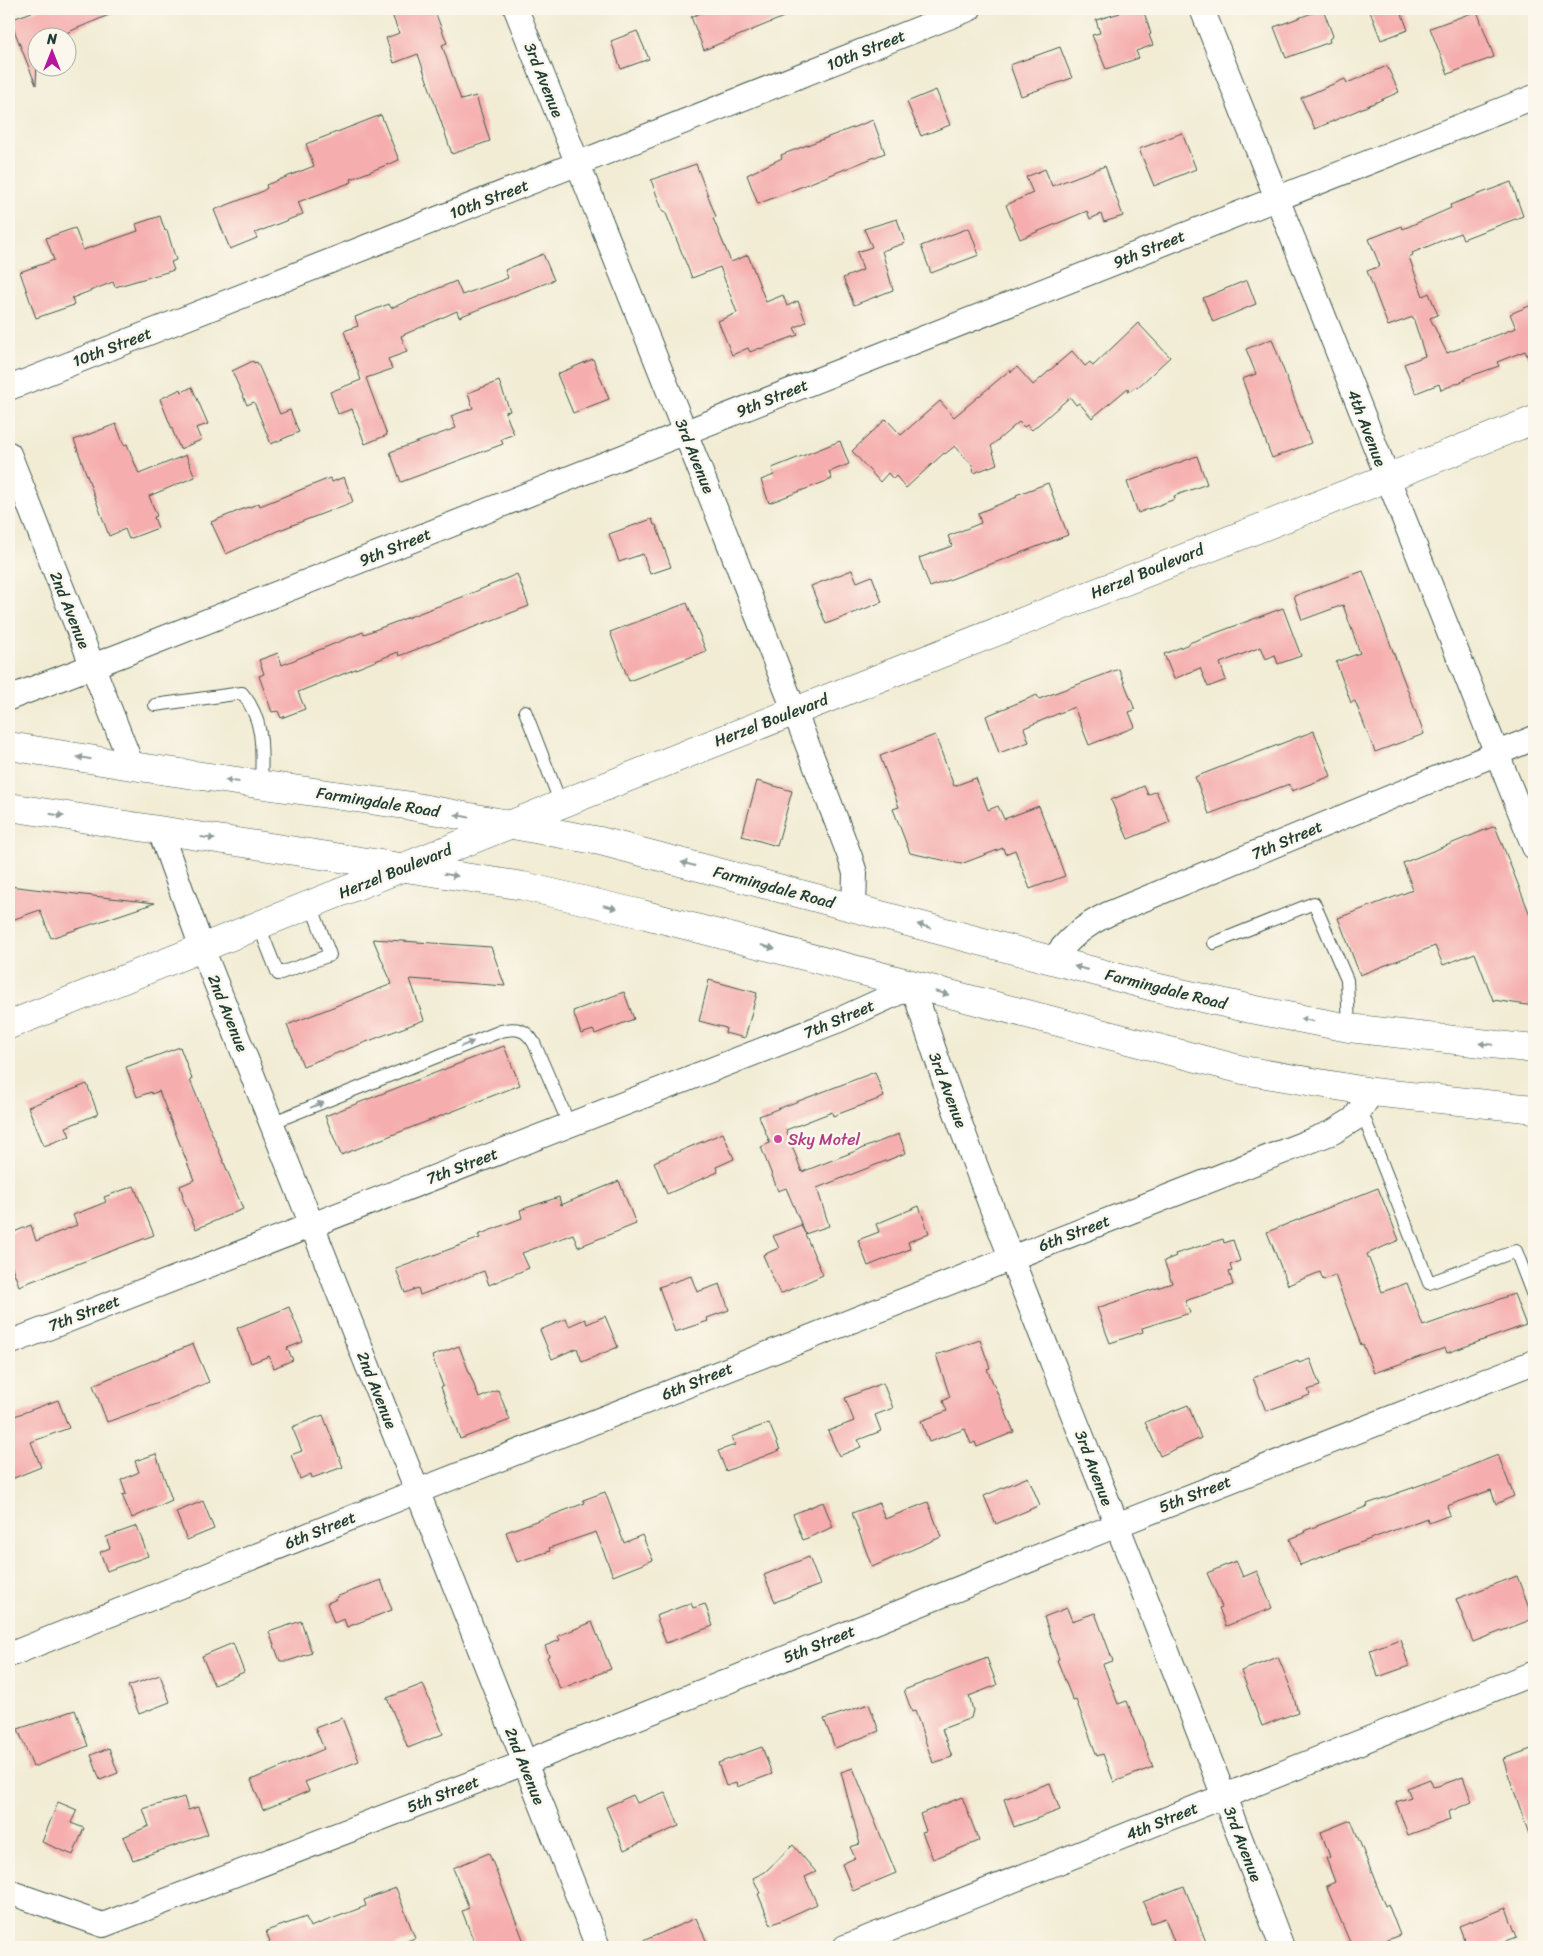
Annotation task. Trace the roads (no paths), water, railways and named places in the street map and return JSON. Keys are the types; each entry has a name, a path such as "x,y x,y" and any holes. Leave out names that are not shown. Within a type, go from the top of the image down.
{"main road":[{"name":"Herzel Boulevard","path":"9,1025 561,804 1534,420"},
{"name":"Farmingdale Road","path":"9,746 132,766 405,805 600,841 1205,999 1349,1028 1534,1049"},
{"path":"9,807 523,886 1367,1101 1534,1109"}],"street":[{"name":"3rd Avenue","path":"516,9 796,711 853,864 854,908"},
{"name":"10th Street","path":"9,388 969,9"},
{"name":"4th Avenue","path":"1202,9 1386,477 1498,752 1534,848"},
{"name":"9th Street","path":"9,698 93,667 1534,97"},
{"name":"2nd Avenue","path":"9,454 132,766"},
{"name":"7th Street","path":"1053,960 1060,949 1086,925 1108,914 1534,738"},
{"name":"2nd Avenue","path":"160,831 202,948 598,1947"},
{"name":"3rd Avenue","path":"913,986 932,1048 1011,1257 1225,1796 1282,1947"},
{"name":"7th Street","path":"9,1342 839,1020 913,986"},
{"name":"6th Street","path":"9,1654 1011,1257 1333,1132 1347,1124 1367,1101"},
{"name":"5th Street","path":"9,1892 103,1925 524,1763 1117,1525 1534,1362"},
{"name":"4th Street","path":"845,1947 1534,1673"}],"lane":[{"path":"155,705 242,693 251,704 262,738 262,785"},
{"path":"525,711 561,804"},
{"path":"1214,943 1314,903 1347,980 1349,1028"},
{"path":"259,926 278,974 330,955 311,905"},
{"path":"271,1123 512,1028 529,1034 569,1124"},
{"path":"1367,1101 1429,1283 1516,1250 1534,1298"}],"place":[{"name":"Sky Motel","path":"778,1139"}]}
